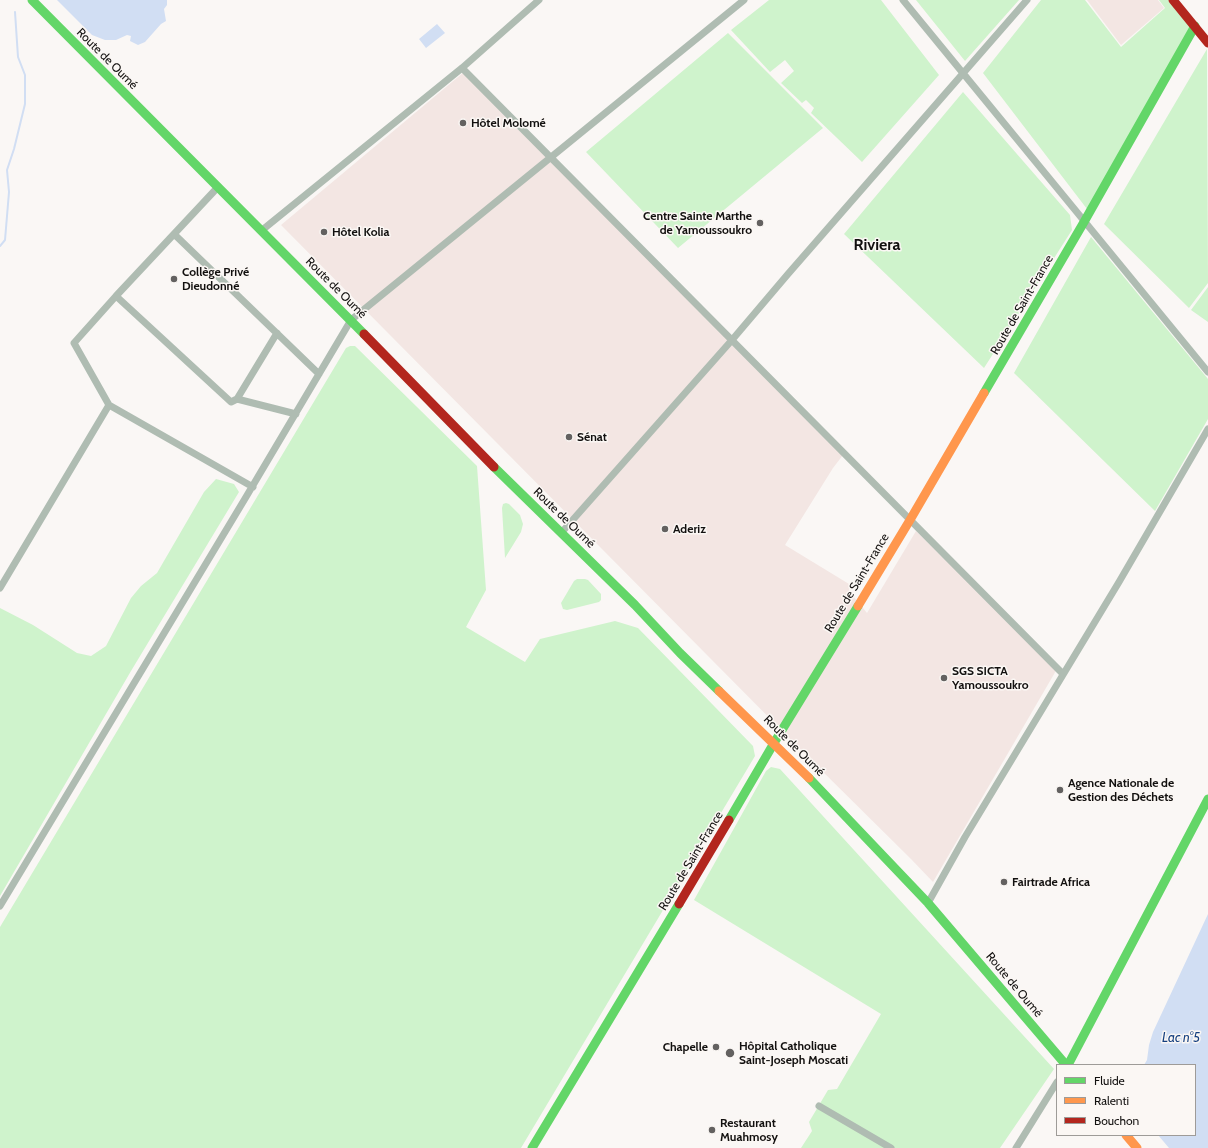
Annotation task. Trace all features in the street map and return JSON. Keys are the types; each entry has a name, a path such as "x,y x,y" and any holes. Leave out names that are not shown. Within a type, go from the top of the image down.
{"main road":[{"name":"Route de Oumé","path":"32,0 351,320 491,464 562,532 635,605 680,653 774,743 928,903 1066,1064"},
{"path":"1173,0 1208,43"},
{"name":"Route de Saint-France","path":"532,1148 741,801 774,743 910,520 1084,222 1195,26"},
{"path":"1068,1064 1208,799"},
{"path":"1127,1136 1137,1148"}],"street":[{"path":"261,231 462,68 539,0"},
{"path":"0,906 253,487 351,320 552,158 744,0"},
{"path":"903,0 1208,372"},
{"path":"562,532 732,340 1027,0"},
{"path":"462,68 1064,674"},
{"path":"218,187 74,342 109,405 253,487"},
{"path":"174,234 319,374"},
{"path":"116,296 231,402 237,399 277,333"},
{"path":"237,399 296,414"},
{"path":"0,588 109,405"},
{"path":"928,903 965,837 1119,582 1208,430"},
{"path":"1016,1148 1056,1084"},
{"path":"819,1106 891,1148"}],"shaded area":[{"path":"1087,0 1158,0 1164,8 1121,45"},
{"path":"464,72 843,455 833,468 785,545 849,584 849,591 867,613 916,531 1057,669 933,882 281,225"}],"green space":[{"path":"769,0 881,0 939,75 862,162 811,113 814,108 806,100 802,103 781,83 794,71 785,60 770,72 731,30"},
{"path":"916,0 1019,0 965,61"},
{"path":"1041,0 1085,0 1121,47 1165,8 1159,0 1172,0 1194,26 1087,209 983,73"},
{"path":"728,33 823,128 678,248 586,152"},
{"path":"1207,49 1208,283 1189,308 1104,224"},
{"path":"963,92 1070,215 1072,230 984,368 844,234"},
{"path":"1091,237 1208,379 1208,419 1155,511 1014,373"},
{"path":"1208,287 1208,322 1191,310"},
{"path":"355,346 477,466 486,590 466,627 525,662 540,639 615,621 638,628 753,746 755,756 521,1148 0,1148 0,927 346,348"},
{"path":"216,479 234,484 239,492 131,671 0,896 0,608 33,625 77,653 91,656 106,646 131,598 141,586 157,573 204,492"},
{"path":"506,503 520,515 523,524 521,532 505,558 502,508 503,504"},
{"path":"577,579 588,580 601,594 601,600 599,602 567,610 563,609 561,603 574,581"},
{"path":"771,767 780,769 1054,1069 1000,1148 801,1148 812,1131 809,1122 828,1090 837,1089 881,1014 694,900 766,771"}],"water":[{"path":"57,0 167,0 167,5 164,9 166,21 161,24 145,42 138,45 130,41 131,36 127,35 116,40 105,40 92,35"},
{"path":"437,24 445,33 426,48 419,39"},
{"name":"Lac n°5","path":"1208,914 1208,1148 1169,1148 1159,1136 1196,1136 1196,1064 1145,1064 1147,1060 1153,1032"}],"waterway":[{"path":"0,246 5,240 9,192 7,170 14,149 25,104 25,75 18,57 15,12"}],"traffic: fast":[{"path":"32,0 364,334"},
{"path":"984,393 1084,222 1195,26"},
{"path":"494,467 635,605 680,653 719,691"},
{"path":"729,820 774,743 858,606"},
{"path":"809,778 928,903 1065,1064"},
{"path":"1069,1064 1208,799"},
{"path":"532,1148 679,904"}],"traffic: slow":[{"path":"858,606 984,393"},
{"path":"719,691 809,778"},
{"path":"1127,1136 1137,1148"}],"traffic: jam":[{"path":"1173,0 1208,43"},
{"path":"364,334 494,467"},
{"path":"679,904 729,820"}],"place":[{"name":"Hôtel Molomé","path":"463,123"},
{"name":"Centre Sainte Marthe de Yamoussoukro","path":"760,223"},
{"name":"Hôtel Kolia","path":"324,232"},
{"name":"Collège Privé Dieudonné","path":"174,279"},
{"name":"Sénat","path":"569,437"},
{"name":"Aderiz","path":"665,529"},
{"name":"SGS SICTA Yamoussoukro","path":"944,678"},
{"name":"Agence Nationale de Gestion des Déchets","path":"1060,790"},
{"name":"Fairtrade Africa","path":"1004,882"},
{"name":"Chapelle","path":"716,1047"},
{"name":"Hôpital Catholique Saint-Joseph Moscati","path":"730,1053"},
{"name":"Restaurant Muahmosy","path":"712,1130"}],"district":[{"name":"Riviera","path":"877,245"}]}
